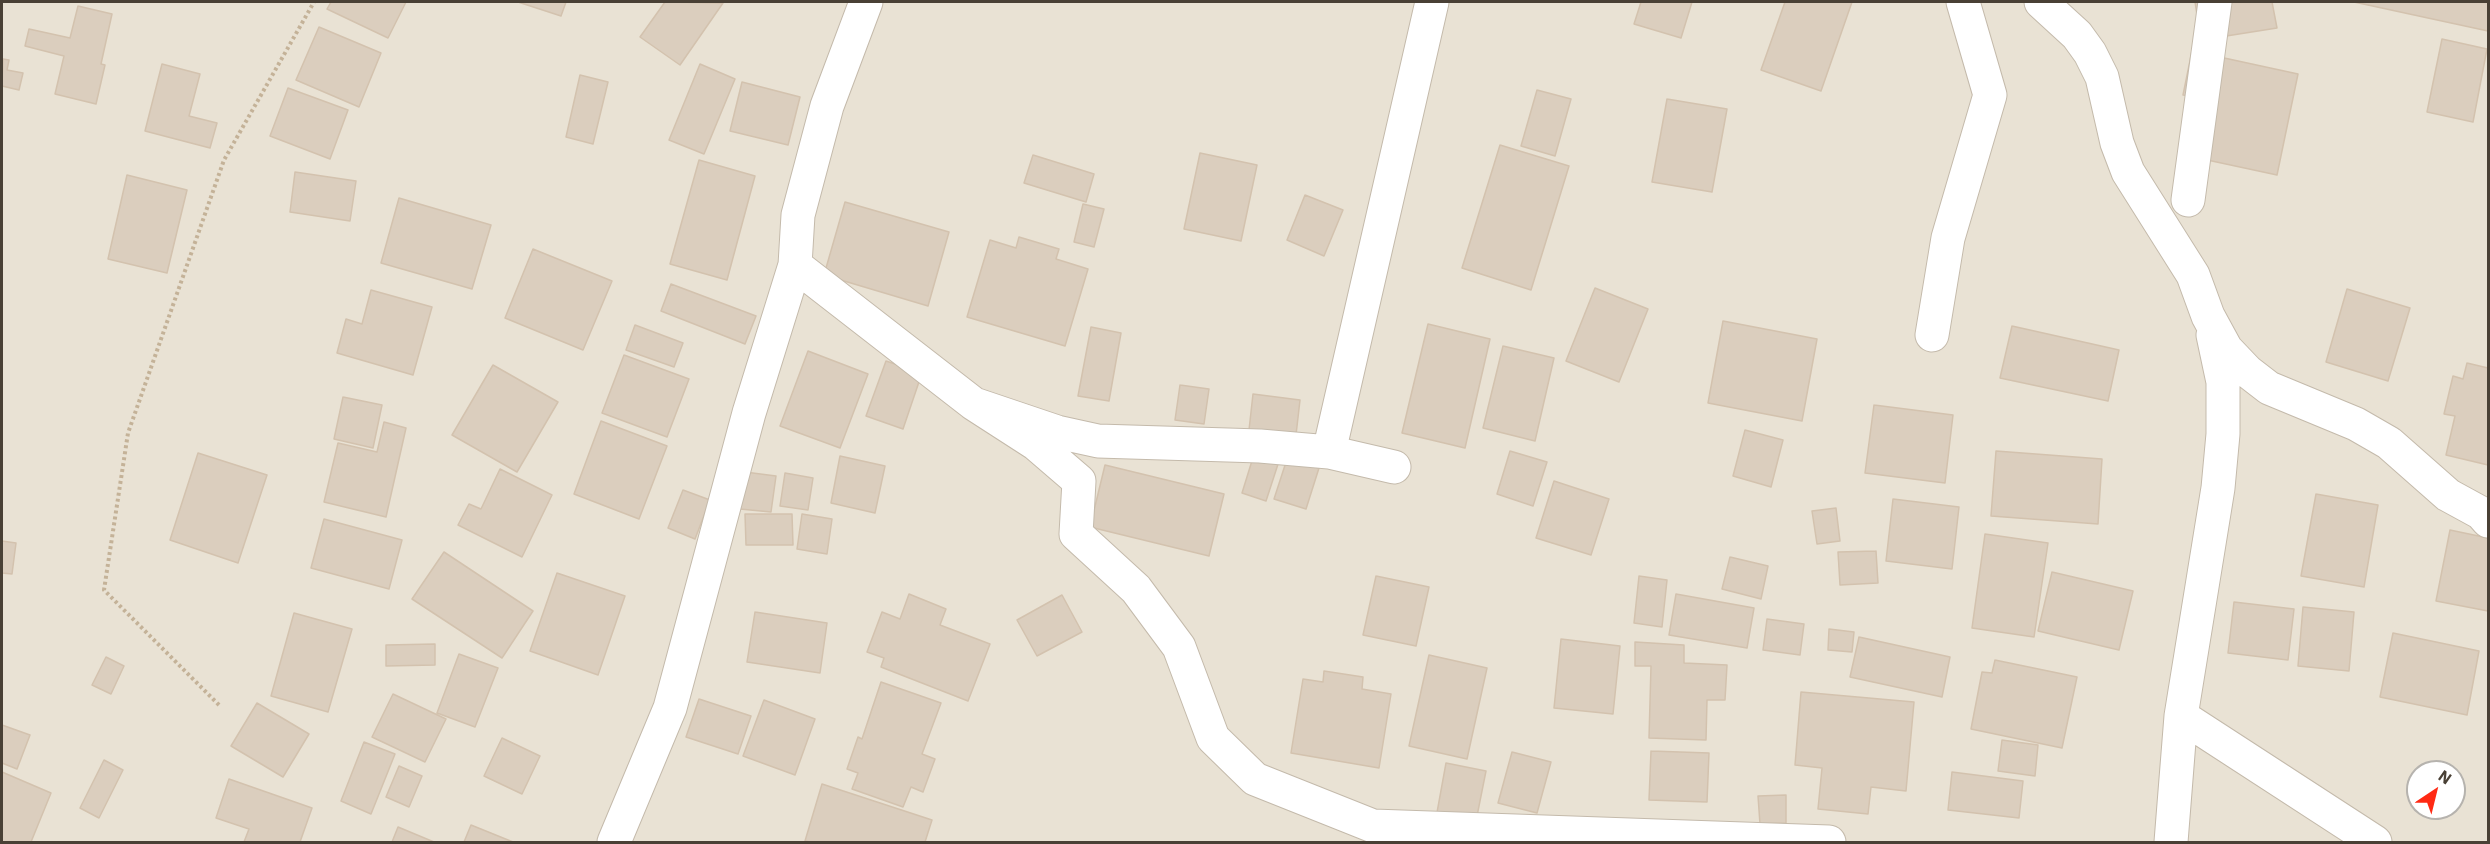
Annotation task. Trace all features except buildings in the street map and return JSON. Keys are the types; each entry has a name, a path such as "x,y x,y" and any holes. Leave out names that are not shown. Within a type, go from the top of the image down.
{"street":[{"path":"614,843 670,708 749,413 795,265 798,215 827,106 866,2"},
{"path":"1329,452 1432,2"},
{"path":"1932,335 1948,238 1990,95 1963,2"},
{"path":"2041,2 2077,35 2102,77 2117,143 2128,172 2193,275 2208,316 2223,382 2223,434 2218,488 2181,716 2171,843"},
{"path":"2188,200 2215,2"},
{"path":"795,265 974,404 1036,444 1079,481 1076,534 1136,589 1179,647 1213,738 1255,779 1373,826 1829,843"},
{"path":"2208,316 2226,349 2247,371 2269,388 2356,424 2389,443 2448,495 2481,513 2488,521"},
{"path":"974,404 1058,432 1098,441 1260,446 1329,452 1394,467"},
{"path":"2181,716 2375,843"}],"path":[{"path":"219,705 104,590 128,433 216,182 224,160 314,2"}],"shaded area":[{"path":"2,2 2488,2 2488,842 2,842"}]}
